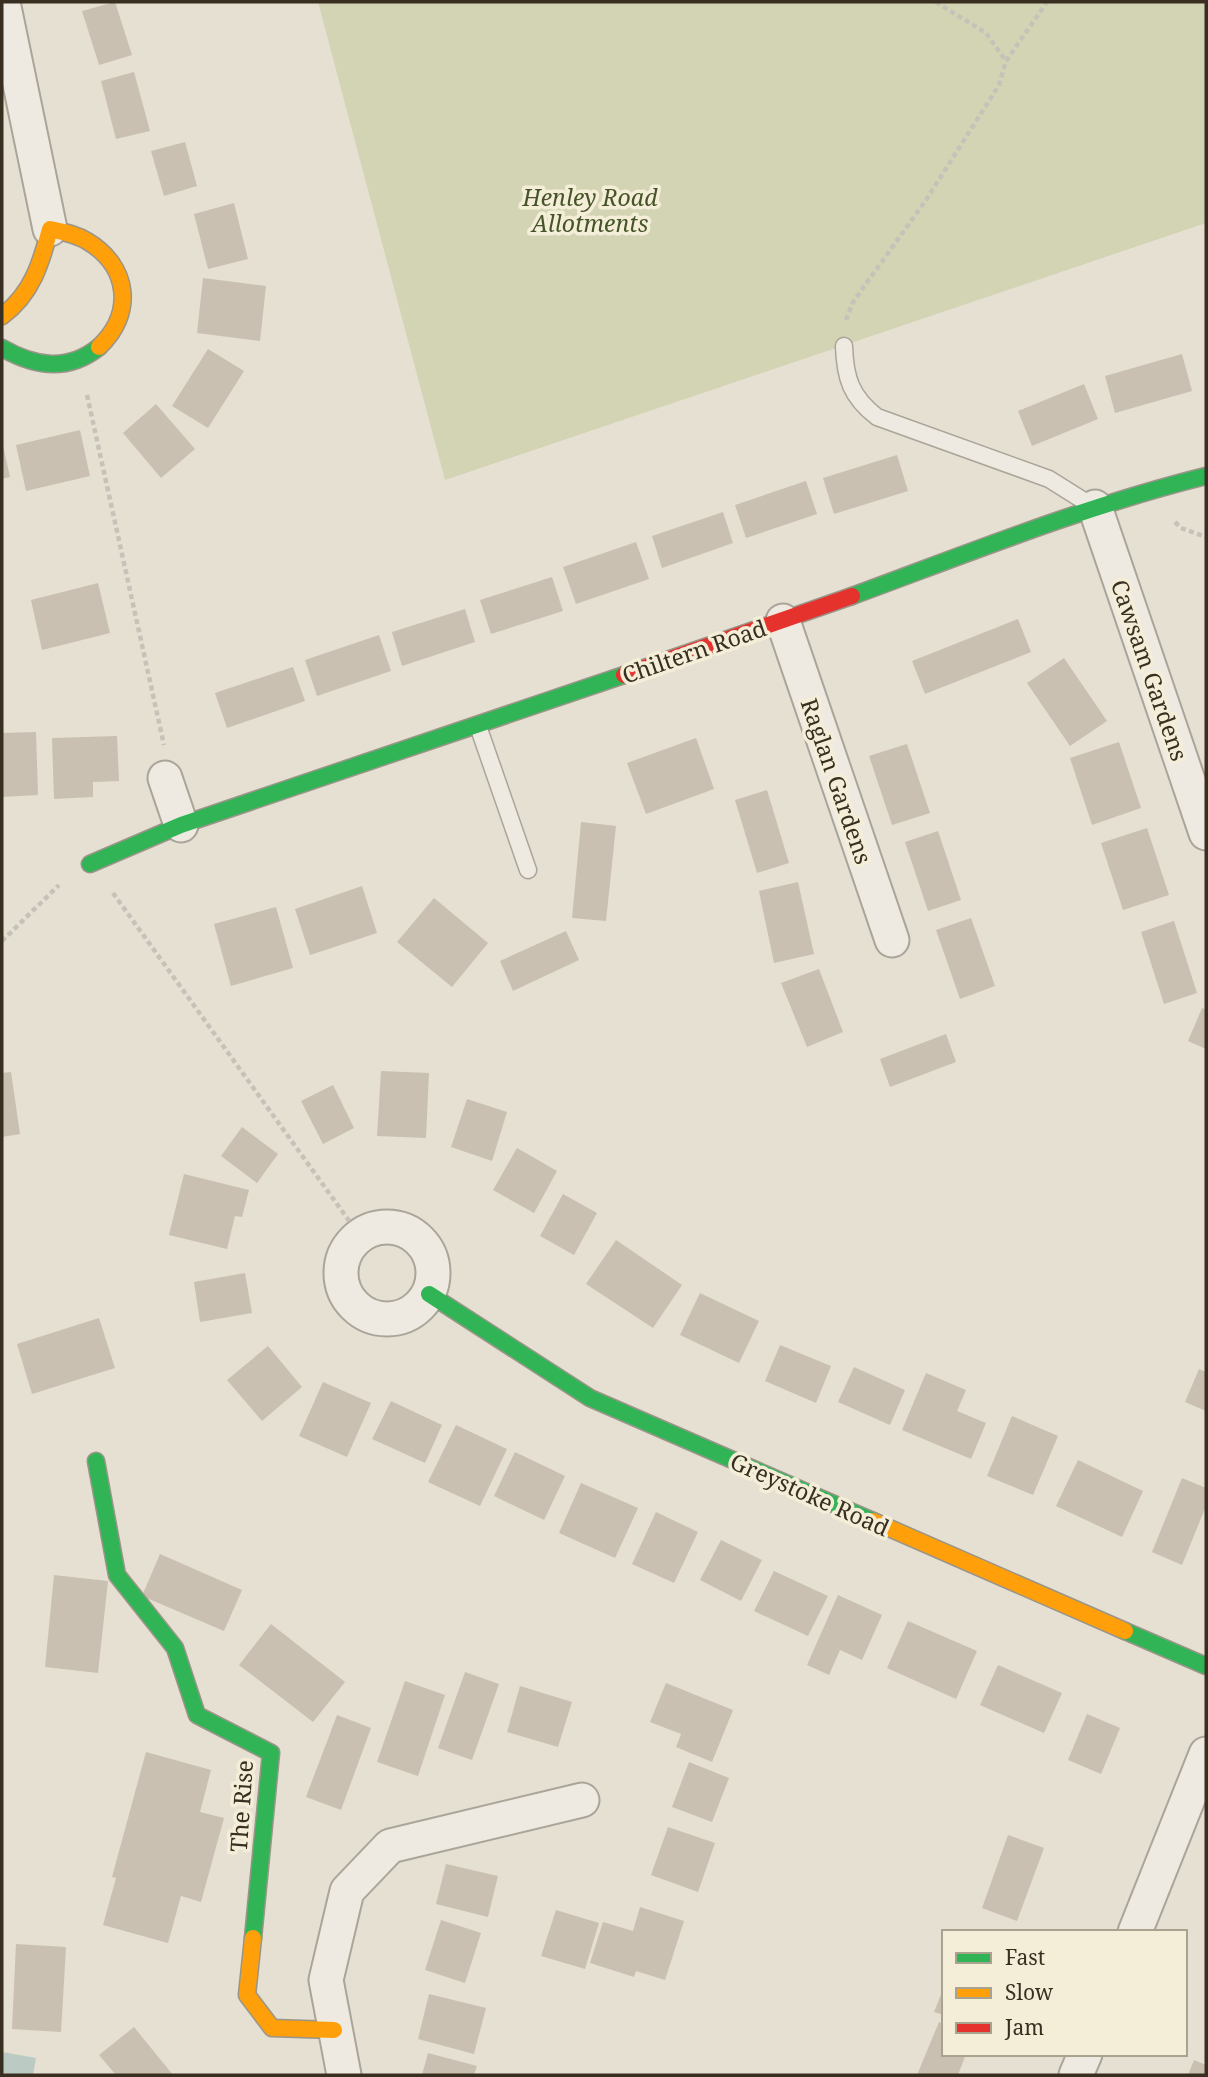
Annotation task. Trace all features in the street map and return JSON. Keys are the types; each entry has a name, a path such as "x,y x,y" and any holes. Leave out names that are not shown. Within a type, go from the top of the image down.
{"street":[{"path":"2,316 29,290 41,262 50,229 3,2"},
{"path":"2,348 29,360 56,366 80,360 106,343 121,317 122,287 113,268 94,246 74,234 50,229"},
{"name":"Chiltern Road","path":"90,864 181,825 783,621 1094,507 1206,476"},
{"name":"Cawsam Gardens","path":"1094,507 1206,833"},
{"name":"Raglan Gardens","path":"783,621 892,940"},
{"path":"165,778 181,825"},
{"path":"389,1226 418,1238 428,1249 433,1264 433,1280 429,1294 420,1307 393,1320 377,1319 363,1314 348,1297 340,1276 342,1261 349,1247 360,1236 373,1229 389,1226"},
{"name":"Greystoke Road","path":"429,1294 590,1398 1206,1666"},
{"name":"The Rise","path":"96,1461 117,1575 175,1648 197,1715 271,1753 247,1995 272,2028 334,2030"},
{"path":"1136,1930 1206,1754"},
{"path":"344,2075 326,1980 347,1891 390,1846 582,1800"},
{"path":"1076,2075 1084,2056"}],"lane":[{"path":"844,346 845,372 861,405 877,417 1049,479 1094,507"},
{"path":"478,726 528,870"}],"path":[{"path":"936,2 986,33 1006,61"},
{"path":"844,346 845,323 853,302 926,200 999,85 1006,61 1047,2"},
{"path":"80,360 164,739 165,778"},
{"path":"2,941 52,890 90,864 360,1236"}],"green space":[{"name":"Henley Road Allotments","path":"318,2 1206,2 1206,223 445,480"}],"shaded area":[{"path":"2,2052 36,2058 33,2075 2,2074"}],"building":[{"path":"115,2 132,55 99,65 82,11"},
{"path":"134,72 150,131 116,139 101,81"},
{"path":"185,142 197,186 164,196 151,151"},
{"path":"234,203 248,259 208,269 194,214"},
{"path":"203,278 266,286 260,341 197,333"},
{"path":"208,349 244,371 208,428 172,406"},
{"path":"1182,354 1192,391 1115,413 1105,376"},
{"path":"1084,384 1098,419 1032,446 1018,411"},
{"path":"156,404 195,449 161,478 123,433"},
{"path":"80,430 90,476 26,491 16,445"},
{"path":"2,441 10,477 2,479"},
{"path":"897,455 908,491 834,514 823,478"},
{"path":"806,481 817,514 746,538 735,505"},
{"path":"723,512 733,543 662,568 652,536"},
{"path":"636,542 649,579 576,604 563,567"},
{"path":"552,577 563,611 491,634 480,600"},
{"path":"98,583 110,633 42,650 31,600"},
{"path":"465,609 475,642 402,666 392,632"},
{"path":"1018,619 1031,652 925,694 912,661"},
{"path":"379,635 391,671 317,696 305,660"},
{"path":"1064,658 1107,721 1070,746 1027,683"},
{"path":"293,667 305,701 227,728 215,693"},
{"path":"36,732 38,795 2,797 2,733"},
{"path":"117,736 119,781 93,782 93,797 54,799 52,738"},
{"path":"696,738 714,789 646,814 627,763"},
{"path":"1119,742 1141,808 1092,825 1070,758"},
{"path":"907,744 930,813 892,825 869,756"},
{"path":"767,790 789,863 757,873 735,800"},
{"path":"581,822 616,826 606,921 572,918"},
{"path":"1147,828 1169,895 1123,910 1101,843"},
{"path":"938,831 961,900 928,911 905,842"},
{"path":"798,882 814,954 774,963 759,891"},
{"path":"362,886 377,933 310,955 295,909"},
{"path":"434,898 488,943 452,987 397,942"},
{"path":"276,907 293,968 231,986 214,924"},
{"path":"971,918 995,986 960,999 936,930"},
{"path":"1174,921 1197,993 1164,1004 1141,932"},
{"path":"566,931 579,960 513,991 500,961"},
{"path":"819,969 843,1032 807,1047 781,983"},
{"path":"1202,1008 1206,1010 1206,1049 1188,1041"},
{"path":"946,1034 956,1062 890,1087 880,1059"},
{"path":"381,1071 429,1073 426,1138 377,1136"},
{"path":"11,1072 20,1134 2,1137 2,1073"},
{"path":"333,1085 354,1128 323,1144 301,1101"},
{"path":"467,1099 507,1112 492,1161 451,1147"},
{"path":"242,1127 278,1154 257,1183 221,1156"},
{"path":"517,1148 557,1171 534,1213 493,1190"},
{"path":"184,1174 249,1190 242,1217 235,1216 227,1249 169,1235"},
{"path":"563,1194 597,1213 574,1255 540,1236"},
{"path":"616,1240 682,1285 653,1328 586,1284"},
{"path":"245,1273 252,1313 200,1322 194,1282"},
{"path":"700,1293 759,1321 739,1363 680,1335"},
{"path":"99,1318 115,1368 32,1394 17,1344"},
{"path":"780,1345 831,1366 816,1403 765,1381"},
{"path":"268,1346 302,1387 262,1421 227,1380"},
{"path":"854,1367 905,1390 890,1425 838,1402"},
{"path":"1199,1369 1206,1372 1206,1411 1185,1402"},
{"path":"926,1373 966,1390 957,1411 986,1423 971,1459 902,1430"},
{"path":"323,1382 371,1403 347,1457 299,1436"},
{"path":"391,1401 442,1425 425,1463 372,1439"},
{"path":"1012,1416 1058,1436 1033,1495 987,1476"},
{"path":"456,1425 507,1449 480,1506 428,1482"},
{"path":"515,1452 565,1476 544,1520 494,1496"},
{"path":"1078,1460 1143,1491 1122,1537 1056,1506"},
{"path":"1182,1478 1206,1488 1206,1506 1182,1565 1152,1552"},
{"path":"581,1483 638,1508 615,1558 559,1533"},
{"path":"656,1512 698,1532 674,1583 632,1564"},
{"path":"721,1540 762,1560 741,1601 700,1580"},
{"path":"160,1554 242,1590 224,1631 142,1596"},
{"path":"774,1571 828,1596 808,1636 754,1611"},
{"path":"54,1575 108,1581 98,1673 45,1667"},
{"path":"838,1595 882,1615 862,1660 840,1650 829,1675 807,1665"},
{"path":"908,1621 977,1651 956,1699 887,1668"},
{"path":"271,1624 345,1682 313,1722 239,1665"},
{"path":"998,1665 1062,1693 1044,1733 980,1705"},
{"path":"465,1672 499,1684 472,1760 438,1748"},
{"path":"405,1681 445,1695 418,1776 377,1762"},
{"path":"666,1683 733,1710 712,1762 676,1747 681,1734 650,1722"},
{"path":"520,1686 572,1702 558,1747 507,1732"},
{"path":"1087,1714 1120,1728 1101,1774 1068,1760"},
{"path":"337,1715 371,1728 341,1810 306,1797"},
{"path":"146,1752 211,1770 200,1812 224,1818 201,1902 181,1896 168,1943 103,1925 116,1878 112,1877"},
{"path":"689,1762 729,1778 712,1822 672,1807"},
{"path":"668,1827 715,1843 698,1892 651,1875"},
{"path":"1008,1835 1044,1848 1017,1921 982,1908"},
{"path":"446,1864 498,1876 488,1917 436,1904"},
{"path":"640,1907 684,1921 665,1980 636,1971 634,1977 590,1963 603,1922 633,1931"},
{"path":"556,1910 599,1923 585,1969 541,1956"},
{"path":"441,1920 481,1933 465,1983 425,1970"},
{"path":"16,1944 66,1947 61,2032 12,2029"},
{"path":"942,1992 942,2014 934,2012"},
{"path":"429,1994 486,2008 474,2054 418,2039"},
{"path":"939,2022 942,2023 942,2056 965,2056 958,2075 917,2075"},
{"path":"134,2027 173,2075 116,2075 99,2055"},
{"path":"428,2053 477,2066 474,2075 422,2075"},
{"path":"1194,2060 1206,2065 1206,2075 1188,2075"}],"traffic: fast":[{"path":"2,348 39,363 51,364 75,360 99,347"},
{"path":"852,596 1116,501 1206,476"},
{"path":"90,864 181,825 624,675"},
{"path":"429,1294 590,1398 873,1521"},
{"path":"96,1461 117,1575 175,1648 197,1715 271,1753 253,1938"},
{"path":"1125,1631 1206,1666"}],"traffic: slow":[{"path":"2,316 28,288 39,266 50,229 74,235 101,251 112,263 119,277 122,305 118,320 111,334 99,347"},
{"path":"873,1521 1125,1631"},
{"path":"253,1938 247,1995 272,2028 334,2030"}],"traffic: jam":[{"path":"624,675 852,596"}]}
